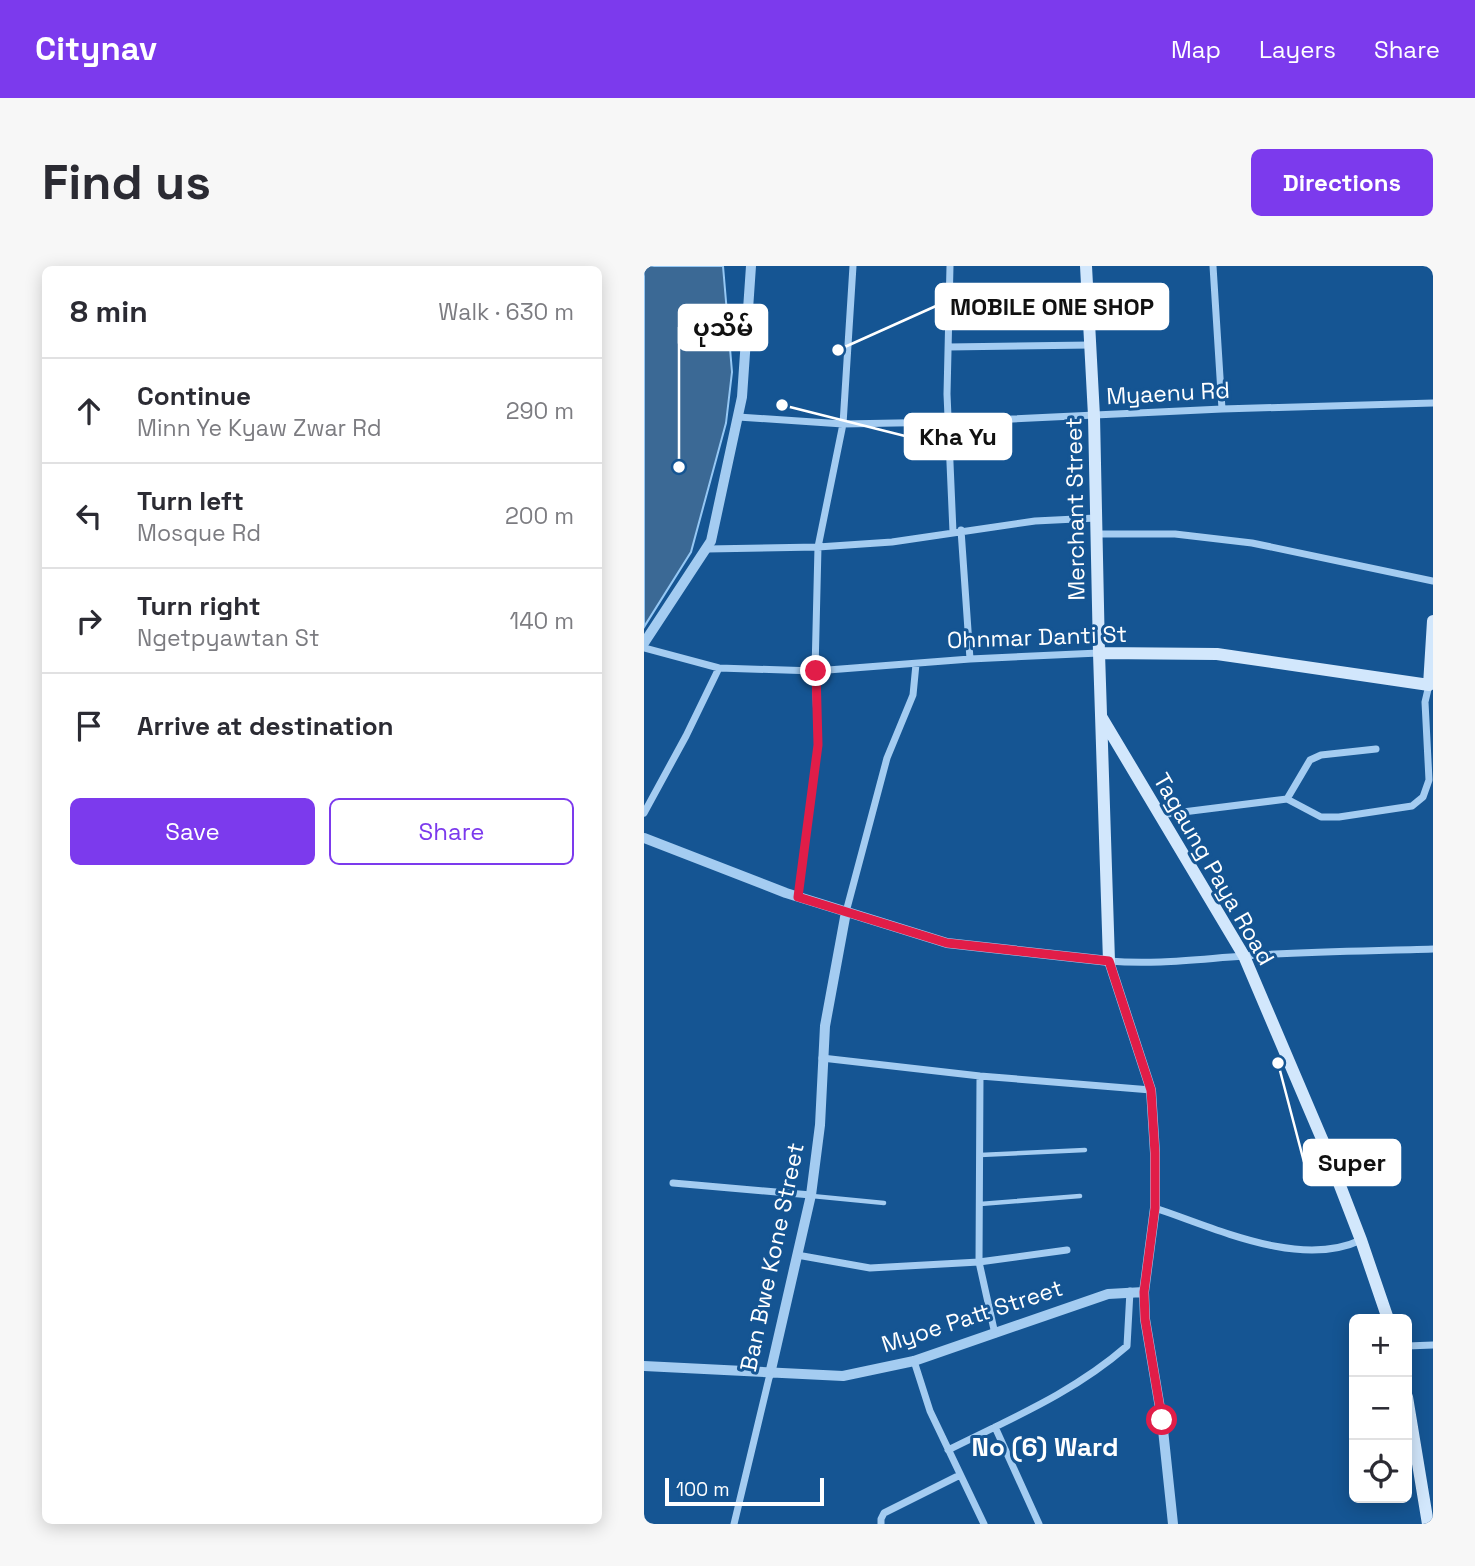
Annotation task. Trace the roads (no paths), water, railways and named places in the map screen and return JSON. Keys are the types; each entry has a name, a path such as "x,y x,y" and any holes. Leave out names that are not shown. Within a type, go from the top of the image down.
{"main road":[{"name":"Merchant Street","path":"1086,266 1094,416 1109,961"},
{"path":"1431,686 1433,621"},
{"name":"Ohnmar Danti St","path":"1099,653 1217,654 1431,686"},
{"name":"Tagaung Paya Road","path":"1101,716 1158,816 1244,956 1322,1139 1386,1314"},
{"path":"1412,1428 1428,1524"}],"street":[{"path":"644,645 711,541 742,397 751,266"},
{"path":"798,897 818,745 818,547 843,424 853,266"},
{"path":"950,266 948,422 970,659"},
{"path":"1213,266 1222,409"},
{"path":"948,347 1090,345"},
{"name":"Myaenu Rd","path":"737,417 843,424 948,422 1222,409 1433,403"},
{"path":"707,549 818,547 892,542 1035,521 1096,518"},
{"path":"1096,534 1175,534 1252,543 1433,581"},
{"name":"Ohnmar Danti St","path":"644,645 719,668 816,671 970,659 1099,653"},
{"path":"846,912 887,758 913,695 916,664"},
{"path":"644,813 719,668"},
{"path":"1158,816 1287,799 1321,817 1339,817 1412,806 1423,797 1429,780 1425,702 1431,686"},
{"path":"1287,799 1310,760 1321,755 1376,749"},
{"path":"644,838 798,897 947,943 1126,962 1433,949"},
{"name":"Ban Bwe Kone Street","path":"734,1524 811,1195 820,1125 825,1026 846,912"},
{"path":"1109,961 1151,1090 1155,1208 1144,1292 1145,1319 1162,1420 1173,1524"},
{"path":"822,1058 979,1076 1151,1090"},
{"path":"979,1076 979,1262 995,1334"},
{"path":"673,1183 811,1195"},
{"path":"1155,1208 1269,1245 1318,1252 1361,1240"},
{"path":"797,1255 870,1268 979,1262 1067,1250"},
{"path":"948,1450 1062,1394 1099,1370 1127,1346 1130,1291"},
{"name":"Myoe Patt Street","path":"644,1366 843,1376 914,1361 1108,1294 1144,1292"},
{"path":"1412,1346 1433,1345"},
{"path":"914,1361 930,1411 984,1524"},
{"path":"995,1427 1038,1524"},
{"path":"881,1524 884,1513 960,1475"}],"lane":[{"path":"980,1155 1085,1150"},
{"path":"811,1195 884,1203"},
{"path":"980,1204 1080,1196"}],"water":[{"path":"644,266 723,266 732,372 726,423 691,552 644,627"}],"place":[{"name":"MOBILE ONE SHOP","path":"838,350"},
{"name":"Kha Yu","path":"782,405"},
{"name":"ပုသိမ်","path":"679,467"},
{"name":"Super","path":"1278,1063"}],"district":[{"name":"No (6) Ward","path":"1045,1447"}]}
